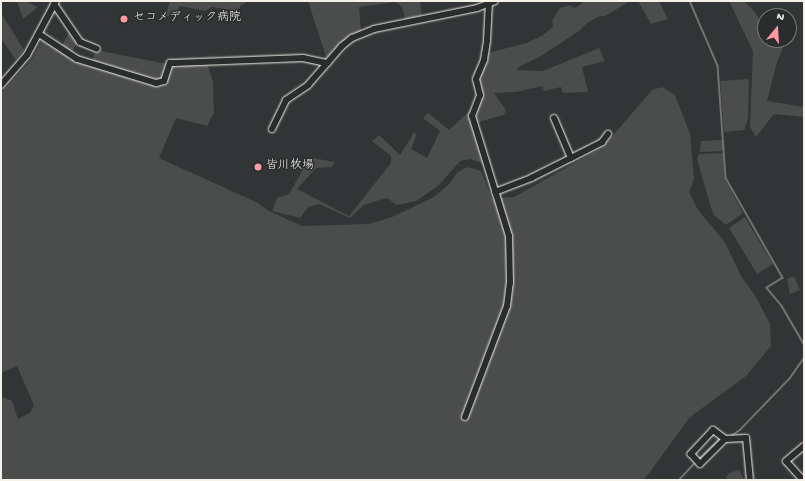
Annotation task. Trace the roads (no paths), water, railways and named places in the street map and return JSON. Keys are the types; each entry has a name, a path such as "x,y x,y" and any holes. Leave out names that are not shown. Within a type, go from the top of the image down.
{"street":[{"path":"272,129 286,100 301,92 347,41 374,29 489,4 495,1"},
{"path":"1,85 17,69 39,34 55,3"},
{"path":"55,3 80,42 97,49"},
{"path":"465,417 509,294 509,236 472,116 480,95 476,79 484,60 487,40 489,4"},
{"path":"39,34 77,59 156,83 164,82 170,63 303,58 327,63"},
{"path":"554,118 571,158"},
{"path":"495,192 571,158 602,142 608,134"},
{"path":"725,439 700,464 691,454 712,430 725,439 746,438 750,480"},
{"path":"803,480 786,461 804,446"}],"waterway":[{"path":"690,1 718,66 726,178 783,278 767,288 782,306 804,344"},
{"path":"731,436 740,430 790,378 804,358"},
{"path":"698,460 721,438"},
{"path":"679,480 695,463"}],"place":[{"name":"セコメディック病院","path":"124,19"},
{"name":"皆川牧場","path":"258,167"}]}
